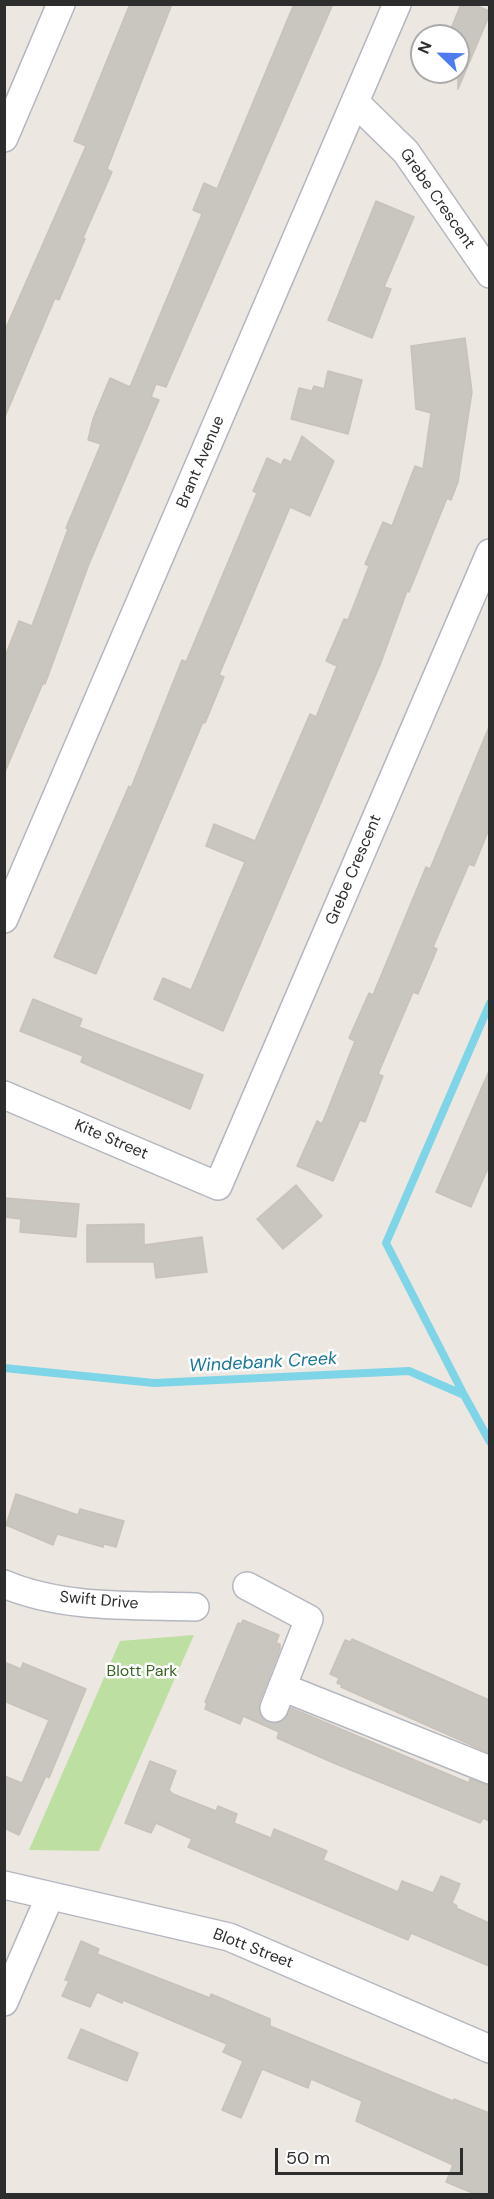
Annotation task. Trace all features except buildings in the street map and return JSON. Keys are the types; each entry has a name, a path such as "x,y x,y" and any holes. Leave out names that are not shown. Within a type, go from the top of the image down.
{"street":[{"path":"4,138 61,4"},
{"name":"Brant Avenue","path":"4,919 397,4"},
{"name":"Grebe Crescent","path":"356,103 406,152 489,274"},
{"name":"Grebe Crescent","path":"218,1186 489,553"},
{"name":"Kite Street","path":"4,1095 218,1186"},
{"name":"Swift Drive","path":"4,1584 24,1592 94,1604 195,1607"},
{"path":"247,1586 309,1619 278,1698 489,1770"},
{"name":"Blott Street","path":"4,1885 229,1937 489,2049"},
{"path":"4,2002 50,1896"}],"green space":[{"name":"Blott Park","path":"194,1635 99,1851 29,1850 120,1641"}],"waterway":[{"path":"464,1395 386,1243 490,1003"},
{"name":"Windebank Creek","path":"4,1368 154,1383 409,1371 464,1395 490,1442"}]}
